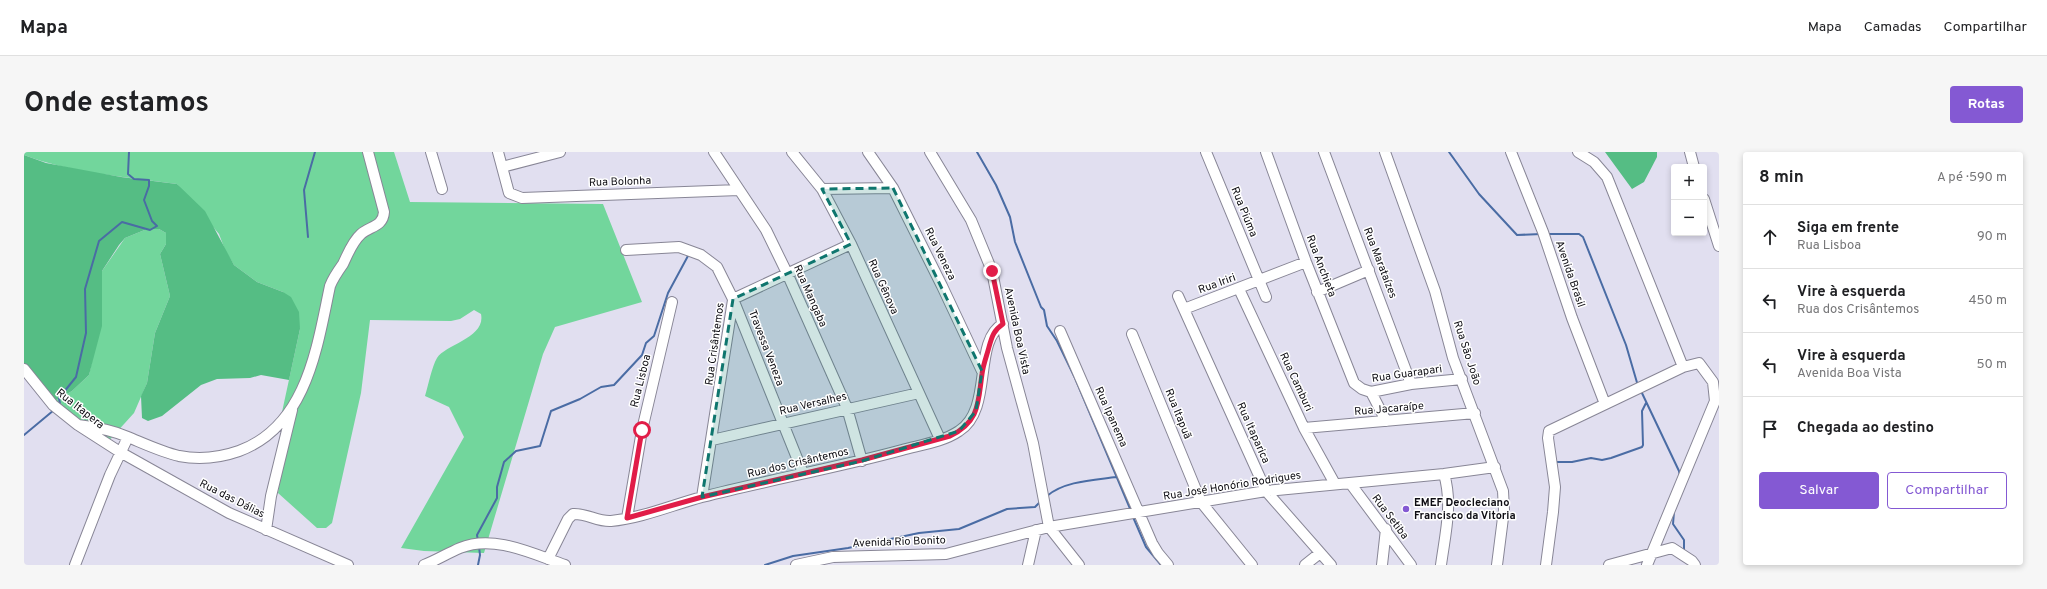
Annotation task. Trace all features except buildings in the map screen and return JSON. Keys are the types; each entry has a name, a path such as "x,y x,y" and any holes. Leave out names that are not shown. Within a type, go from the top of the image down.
{"street":[{"path":"78,425 107,430 180,456 215,458 247,448 261,441 269,434 293,406 303,388 311,367 333,277 354,242 367,229 380,224 383,220 384,212 368,152"},
{"path":"431,152 442,189"},
{"path":"498,152 502,167 560,152"},
{"name":"Rua Mangaba","path":"714,152 766,230 787,273 848,408 862,460"},
{"name":"Rua Gênova","path":"792,152 822,189 851,244 940,439"},
{"name":"Rua Veneza","path":"868,152 893,188 942,286 982,371"},
{"name":"Avenida Boa Vista","path":"930,152 963,206 981,241 992,271 1007,348 1033,443 1049,527"},
{"name":"Rua Piúma","path":"1206,152 1266,297"},
{"name":"Rua Anchieta","path":"1266,152 1306,262 1352,380 1357,386"},
{"name":"Rua Marataízes","path":"1324,152 1370,270 1411,384"},
{"name":"Rua São João","path":"1385,152 1413,226 1435,291 1453,358 1475,413 1503,491 1504,500 1497,565"},
{"name":"Avenida Brasil","path":"1511,152 1543,232 1572,318 1605,404"},
{"path":"1578,152 1594,162 1607,177 1683,367"},
{"path":"1690,152 1693,164"},
{"name":"Rua Bolonha","path":"502,167 509,193 522,198 739,190"},
{"path":"822,189 893,188"},
{"path":"1704,200 1719,246"},
{"name":"Rua Crisântemos","path":"702,497 733,299 851,244"},
{"name":"Travessa Veneza","path":"626,250 667,247 691,250 710,260 717,267 724,277 803,473"},
{"path":"1259,281 1306,262"},
{"path":"1318,292 1370,270"},
{"name":"Rua Iriri","path":"1184,309 1259,281"},
{"name":"Rua Camburi","path":"1238,289 1304,428 1335,484"},
{"name":"Rua Itaparica","path":"1178,296 1266,491 1331,565"},
{"name":"Rua Lisboa","path":"627,518 642,430 672,302"},
{"name":"Rua dos Crisântemos","path":"548,559 568,519 573,514 603,521 627,518 702,497 862,460 940,439 959,431 972,418 979,403 982,371 994,331 1003,324"},
{"name":"Rua Ipanema","path":"1060,330 1152,543 1168,565"},
{"name":"Rua Itapuã","path":"1132,334 1201,502"},
{"path":"1546,565 1554,512 1555,487 1548,433 1552,429 1683,367 1697,362 1703,367 1713,382 1715,401 1647,565"},
{"name":"Rua Itapera","path":"24,369 56,408 78,425 110,446"},
{"name":"Rua Guarapari","path":"1357,386 1372,392 1411,384 1462,379"},
{"path":"1372,392 1386,421"},
{"name":"Rua Versalhes","path":"712,440 919,393"},
{"path":"266,530 271,496 293,406"},
{"name":"Rua Jacaraípe","path":"1304,428 1475,413"},
{"path":"75,565 90,522 128,437"},
{"name":"Rua das Dálias","path":"110,446 229,513 327,561 348,565"},
{"name":"Rua José Honório Rodrigues","path":"1049,527 1266,491 1444,474 1495,467"},
{"path":"1441,565 1448,520 1448,487 1444,474"},
{"name":"Rua Setiba","path":"1350,483 1386,529 1411,565"},
{"path":"1201,502 1252,565"},
{"path":"1049,527 1079,565"},
{"name":"Avenida Rio Bonito","path":"796,565 833,557 946,554 1049,527"},
{"path":"1382,565 1386,529"},
{"path":"1028,565 1036,530"},
{"path":"424,565 437,562 461,547 483,543 511,547 565,565"},
{"path":"1609,565 1633,562 1672,548 1692,560 1695,565"},
{"path":"1305,565 1320,553"}],"highlighted area":[{"path":"893,188 982,371 976,411 959,431 862,461 702,497 733,299 851,244 822,189"}],"green space":[{"path":"24,152 394,152 410,202 603,204 642,302 555,327 543,354 484,553 424,551 401,548 464,437 449,407 425,396 433,366 437,358 442,353 472,335 478,329 481,322 481,314 474,310 460,319 451,321 370,320 361,393 332,523 326,528 317,528 278,493 289,414 282,412 300,329 283,292 257,282 234,265 225,250 219,234 177,184 80,170 42,161 24,155"},
{"path":"1605,152 1657,152 1657,157 1644,182 1632,189"},
{"path":"24,155 46,163 121,177 177,184 205,211 234,265 257,282 283,292 291,297 299,312 300,329 289,380 261,375 250,378 217,379 201,385 162,416 148,421 142,418 141,396 147,383 155,333 170,296 160,254 166,244 166,233 159,229 147,229 125,238 102,271 102,326 89,375 72,391 49,404 24,373"},
{"path":"147,229 159,229 166,233 166,244 160,254 170,296 155,333 147,383 134,413 105,445 49,404 72,391 89,375 94,352 102,271 125,238"}],"waterway":[{"path":"59,406 59,398 76,377 86,333 85,289 99,241 122,222 150,230 157,226 152,221 144,200 149,186 149,180 134,179 128,174 129,152"},
{"path":"308,237 304,190 315,152"},
{"path":"977,152 996,185 1010,217 1015,242 1041,307 1044,310 1047,326 1057,341 1075,378 1131,511"},
{"path":"1449,152 1479,194 1517,235 1541,234"},
{"path":"1547,234 1579,234 1583,237 1626,345 1638,386"},
{"path":"478,541 477,535 497,498 497,487 504,462 516,451 540,446 551,411 580,399 601,387 614,385 642,355 646,343 654,336 668,293 689,254"},
{"path":"1641,391 1680,476"},
{"path":"1555,462 1572,462 1591,458 1602,460 1642,447 1642,411 1646,403"},
{"path":"24,435 54,410"},
{"path":"1047,496 1054,491 1071,484 1116,477"},
{"path":"765,565 793,556 848,548 919,533 959,529 1007,509 1035,507 1041,501"},
{"path":"1674,512 1673,524 1684,540 1684,552"},
{"path":"1133,517 1146,547 1161,565"},
{"path":"478,565 480,555 479,547"}],"place":[{"name":"EMEF Deocleciano Francisco da Vitoria","path":"1406,509"}],"route":[{"path":"642,430 627,518 702,497 862,460 950,436 966,425 976,411 979,403 982,371 992,337 994,331 1003,324 992,271"}]}
